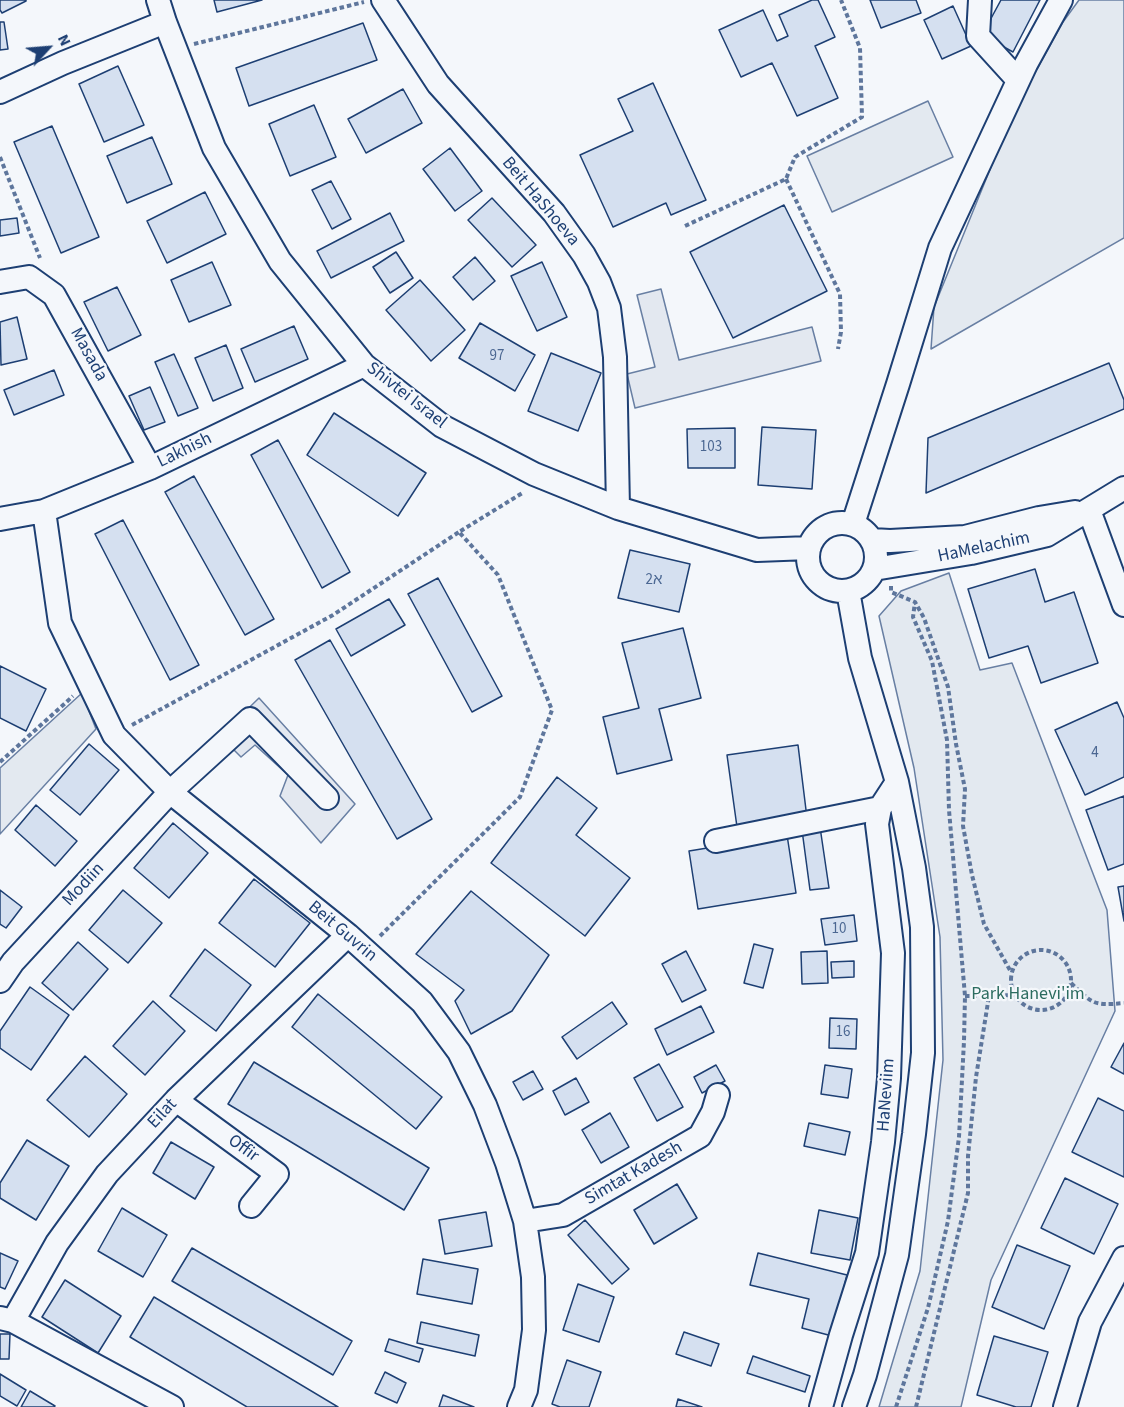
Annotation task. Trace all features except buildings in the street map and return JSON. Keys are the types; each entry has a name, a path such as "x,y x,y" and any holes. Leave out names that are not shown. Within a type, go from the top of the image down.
{"street":[{"name":"Shivtei Israel","path":"158,0 214,148 280,261 364,365 442,426 546,479 618,508 757,550 809,548"},
{"name":"Beit HaShoeva","path":"383,0 438,84 554,213 584,255 599,282 609,308 615,357 618,508"},
{"path":"980,0 978,36 1018,80"},
{"path":"853,524 940,248 1018,80 1061,0"},
{"path":"0,92 63,63 165,22"},
{"name":"Masada","path":"0,282 29,277 54,295 150,468"},
{"name":"Lakhish","path":"0,519 44,512 150,468 364,365"},
{"name":"HaMelachim","path":"882,567 971,553 1047,535 1124,488"},
{"path":"1089,510 1124,605"},
{"name":"HaMelachim","path":"872,540 966,537 1039,518 1089,510"},
{"name":"Beit Guvrin","path":"44,512 60,623 114,735 170,792 348,935 422,1002 459,1052 485,1105 507,1163 525,1221 534,1277 534,1330 526,1390 519,1407"},
{"path":"841,522 853,524 872,540 882,567 848,591 827,587 819,582 811,570 808,558 809,548 817,533 826,527 841,522"},
{"name":"HaNeviim","path":"848,591 860,658 897,782 914,868 922,927 923,1053 897,1255 854,1407"},
{"name":"Modiin","path":"0,981 13,963 170,792 250,719 327,798"},
{"path":"716,841 880,808 897,782"},
{"name":"HaNeviim","path":"821,1407 867,1253 883,1142 889,1078 893,953 877,824 880,808"},
{"name":"Eilat","path":"172,1407 7,1319 57,1243 107,1174 176,1100 348,935"},
{"name":"Simtat Kadesh","path":"525,1221 563,1215 700,1136 713,1112 718,1095"},
{"name":"Offir","path":"176,1100 277,1174 251,1206"},
{"path":"1065,1407 1090,1322 1124,1258"}],"path":[{"path":"175,49 370,0"},
{"path":"685,226 786,178 795,157 862,117 860,48 841,0"},
{"path":"0,157 42,263"},
{"path":"786,178 840,294 841,332 838,349"},
{"path":"114,735 333,615 459,532 546,479"},
{"path":"365,951 520,797 552,710 498,575 459,532"},
{"path":"882,567 891,592 915,602 924,618 948,687 965,789 963,826 972,875 984,924 1011,972"},
{"path":"0,762 88,682"},
{"path":"1039,950 1052,952 1063,959 1069,970 1071,983 1067,995 1059,1005 1047,1010 1034,1010 1022,1005 1014,995 1010,982 1011,972 1017,961 1028,953 1039,950"},
{"path":"1071,983 1092,1002 1105,1005 1124,1003"},
{"path":"965,996 1014,995"},
{"path":"916,1407 968,1193 968,1156 976,1077 989,996"}],"green space":[{"path":"1079,0 1124,0 1124,238 931,349 934,307 1013,113 1063,22"},
{"path":"928,101 953,157 832,212 807,156"},
{"name":"Park Hanevi'im","path":"949,573 980,670 1012,663 1107,910 1115,1011 991,1280 961,1407 879,1407 920,1271 943,1060 940,937 914,768 879,616 901,591"},
{"path":"82,693 96,729 0,834 0,768"}],"shaded area":[{"path":"661,289 679,360 812,327 821,361 635,408 627,374 655,367 637,295"},
{"path":"259,698 355,804 321,843 280,796 288,775 255,745 241,757 220,736"}]}
